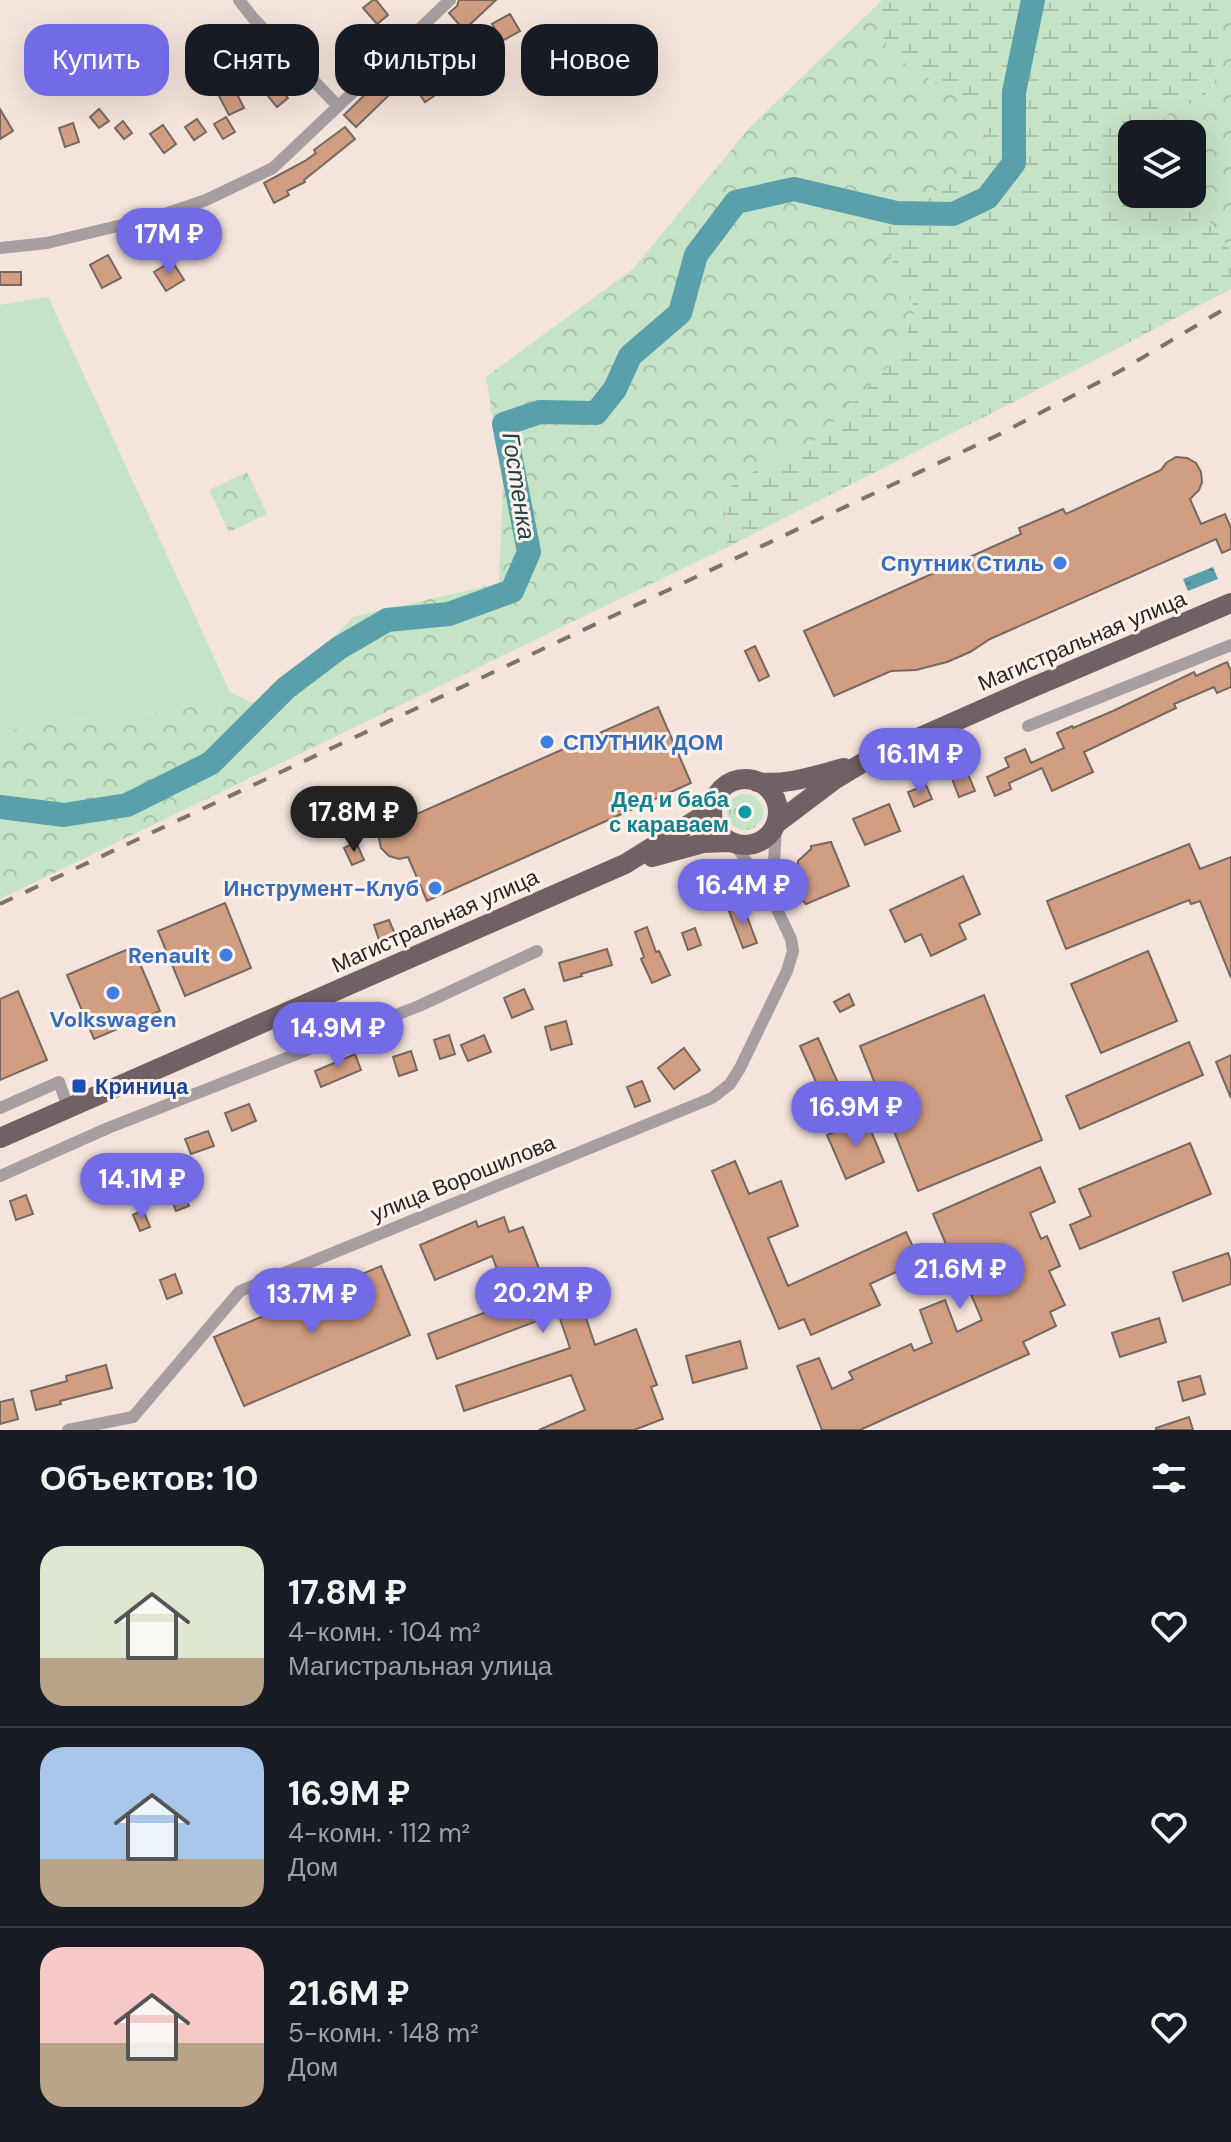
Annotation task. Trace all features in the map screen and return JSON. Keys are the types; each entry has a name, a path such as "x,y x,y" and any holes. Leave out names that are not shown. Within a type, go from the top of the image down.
{"main road":[{"name":"Магистральная улица","path":"0,1138 625,864 716,841 750,845 759,843 772,833 776,825 834,780 864,762 1231,603"},
{"name":"Магистральная улица","path":"625,864 704,815 732,782 746,779 768,783 799,779 864,762"},
{"path":"757,782 774,796 778,810 776,825"},
{"path":"712,808 716,827 732,843"}],"street":[{"path":"239,0 338,106"},
{"path":"0,248 47,243 159,216 206,200 273,168 450,0"},
{"path":"1028,726 1231,645"},
{"path":"775,905 776,825"},
{"path":"732,843 775,905"},
{"name":"улица Ворошилова","path":"68,1430 133,1417 240,1291 723,1091 740,1068 790,964 793,945 775,905"},
{"path":"0,1176 108,1128 419,1006 537,951"},
{"path":"0,1108 59,1082 68,1107"}],"green space":[{"path":"882,0 1217,0 1220,41 1215,80 1200,102 1178,105 1163,120 1118,120 1118,208 1200,208 1231,252 1231,289 727,547 726,495 735,481 815,441 900,354 915,309 881,238 876,222 881,208 894,199 945,190 987,144 982,116 972,105 890,54 873,9"},
{"path":"1217,0 1231,0 1231,252 1200,208 1206,208 1206,120 1163,119 1178,105 1200,102 1215,80 1220,41"},
{"path":"873,9 890,54 972,105 982,116 987,144 945,190 894,199 881,238 915,309 900,354 815,441 735,481 726,495 727,547 0,899 0,734 41,722 179,711 230,692 252,703 278,694 353,617 499,583 503,484 486,377 633,269 750,127"},
{"path":"48,297 230,692 179,711 41,722 0,734 0,305"},
{"path":"247,472 267,514 229,532 209,490"},
{"path":"745,794 758,799 763,812 758,825 745,830 732,825 727,812 732,799"}],"water":[{"path":"1213,567 1218,579 1188,591 1183,579"}],"building":[{"path":"376,0 388,15 377,24 363,8"},
{"path":"459,0 496,0 470,24 459,24 449,13"},
{"path":"510,14 520,31 505,39 505,24 492,24"},
{"path":"219,96 238,96 244,108 229,115"},
{"path":"268,96 286,96 288,98 277,107"},
{"path":"363,96 388,96 356,127 344,115"},
{"path":"0,109 13,131 0,139"},
{"path":"99,109 109,121 99,128 90,117"},
{"path":"226,117 235,132 223,139 214,124"},
{"path":"197,119 206,132 194,140 185,127"},
{"path":"123,121 132,133 124,139 115,128"},
{"path":"73,123 79,142 65,147 59,128"},
{"path":"163,125 176,144 164,153 150,134"},
{"path":"345,127 355,139 305,182 287,191 289,195 274,203 264,183 305,161 316,153 314,150"},
{"path":"108,255 121,278 102,288 90,265"},
{"path":"172,261 184,280 166,291 154,272"},
{"path":"0,272 21,272 21,285 0,285"},
{"name":"Спутник Стиль","path":"1176,457 1196,463 1202,482 1190,499 1201,524 1225,514 1231,528 1231,549 1222,553 1216,539 990,639 947,662 916,670 891,671 834,696 804,631 1021,534 1019,528 1063,509 1066,514 1161,470"},
{"path":"755,646 769,676 759,681 745,651"},
{"path":"1227,662 1231,671 1231,687 1217,693 1214,687 1174,704 1176,708 1084,752 1093,772 1052,791 1042,768 1009,783 1011,789 995,796 987,777 1009,767 1005,758 1025,749 1031,763 1064,748 1057,733 1113,711 1194,672 1196,676"},
{"name":"СПУТНИК ДОМ","path":"658,707 691,783 427,901 408,857 399,859 389,856 381,848 381,828 390,819 408,818"},
{"path":"963,762 975,791 959,797 948,768"},
{"path":"926,785 932,799 914,807 908,792"},
{"path":"889,804 900,831 865,845 853,819"},
{"path":"356,842 364,860 352,865 344,848"},
{"path":"831,842 849,886 806,904 800,898 797,887 798,861 811,846"},
{"path":"1189,844 1200,869 1231,857 1231,978 1200,901 1191,904 1189,900 1066,949 1047,901"},
{"path":"963,876 980,914 959,924 966,939 931,956 921,934 905,942 890,910"},
{"path":"225,903 251,968 185,996 158,931"},
{"path":"743,906 757,943 743,948 729,911"},
{"path":"389,920 396,937 380,943 374,925"},
{"path":"647,927 656,952 659,951 670,975 652,983 641,959 644,957 635,932"},
{"path":"695,928 701,945 688,950 682,933"},
{"name":"Volkswagen","path":"133,947 160,1011 94,1039 67,975"},
{"path":"607,949 612,965 564,981 559,963"},
{"path":"1148,951 1177,1021 1101,1053 1071,984"},
{"path":"524,989 533,1009 512,1018 504,998"},
{"path":"18,991 47,1060 0,1080 0,999"},
{"path":"849,994 854,1005 840,1012 834,1002"},
{"path":"984,995 1042,1140 918,1191 860,1046"},
{"path":"566,1021 572,1044 551,1050 545,1027"},
{"path":"449,1035 455,1054 440,1059 434,1040"},
{"path":"484,1035 491,1052 468,1061 461,1045"},
{"path":"818,1038 842,1092 824,1100 800,1046"},
{"path":"1189,1042 1203,1075 1080,1129 1066,1096"},
{"path":"684,1048 700,1070 674,1089 658,1068"},
{"path":"411,1051 417,1070 399,1076 393,1057"},
{"path":"355,1054 361,1070 321,1087 315,1071"},
{"path":"1231,1055 1231,1098 1216,1062"},
{"path":"642,1081 650,1101 635,1107 627,1087"},
{"path":"249,1104 256,1121 232,1131 225,1113"},
{"path":"866,1119 884,1162 846,1179 827,1135"},
{"path":"208,1131 214,1146 191,1154 185,1139"},
{"path":"1190,1143 1211,1194 1080,1249 1070,1225 1091,1216 1079,1189"},
{"path":"735,1161 749,1194 781,1181 798,1226 768,1238 788,1286 906,1232 920,1261 870,1284 880,1305 811,1335 804,1319 779,1329 712,1171"},
{"path":"102,1164 112,1189 100,1194 89,1170"},
{"path":"1040,1167 1055,1202 1030,1213 1041,1239 1047,1236 1060,1266 1049,1271 1065,1305 1050,1312 1056,1326 1023,1342 1029,1354 860,1430 822,1430 797,1366 819,1358 832,1389 853,1379 849,1372 911,1344 914,1351 932,1343 920,1310 945,1300 957,1332 982,1320 933,1214"},
{"path":"183,1190 189,1206 176,1211 170,1195"},
{"path":"26,1195 33,1214 16,1220 10,1201"},
{"path":"143,1210 150,1227 140,1231 133,1215"},
{"path":"504,1217 509,1232 523,1227 543,1279 570,1270 595,1345 636,1329 657,1385 651,1387 663,1419 634,1430 539,1430 585,1410 571,1375 464,1411 456,1386 570,1348 558,1313 437,1359 428,1334 510,1303 492,1256 435,1280 420,1245 476,1221 478,1227"},
{"path":"1228,1253 1231,1284 1183,1301 1173,1272"},
{"path":"381,1266 410,1335 244,1406 214,1337"},
{"path":"175,1274 182,1293 167,1299 160,1280"},
{"path":"1159,1318 1166,1342 1120,1357 1112,1333"},
{"path":"740,1341 747,1368 693,1383 686,1356"},
{"path":"106,1365 112,1388 36,1410 31,1391 67,1381 66,1376"},
{"path":"1200,1376 1205,1394 1183,1401 1178,1382"},
{"path":"13,1399 18,1419 0,1424 0,1402"},
{"path":"1189,1417 1193,1430 1156,1430 1156,1428"}],"waterway":[{"name":"Гостенка","path":"0,807 64,815 127,805 211,763 286,688 339,648 387,620 449,614 512,591 529,552 504,424 540,412 596,413 615,389 630,356 680,313 696,255 736,202 794,189 896,213 953,214 987,198 1014,163 1014,92 1033,0"}],"railway":[{"path":"0,904 996,436 1120,371 1231,305"}],"place":[{"name":"Спутник Стиль","path":"1060,563"},
{"name":"СПУТНИК ДОМ","path":"547,742"},
{"name":"Дед и баба с караваем","path":"745,812"},
{"name":"Инструмент-Клуб","path":"435,888"},
{"name":"Renault","path":"226,955"},
{"name":"Volkswagen","path":"113,993"},
{"name":"Криница","path":"79,1086"}]}
